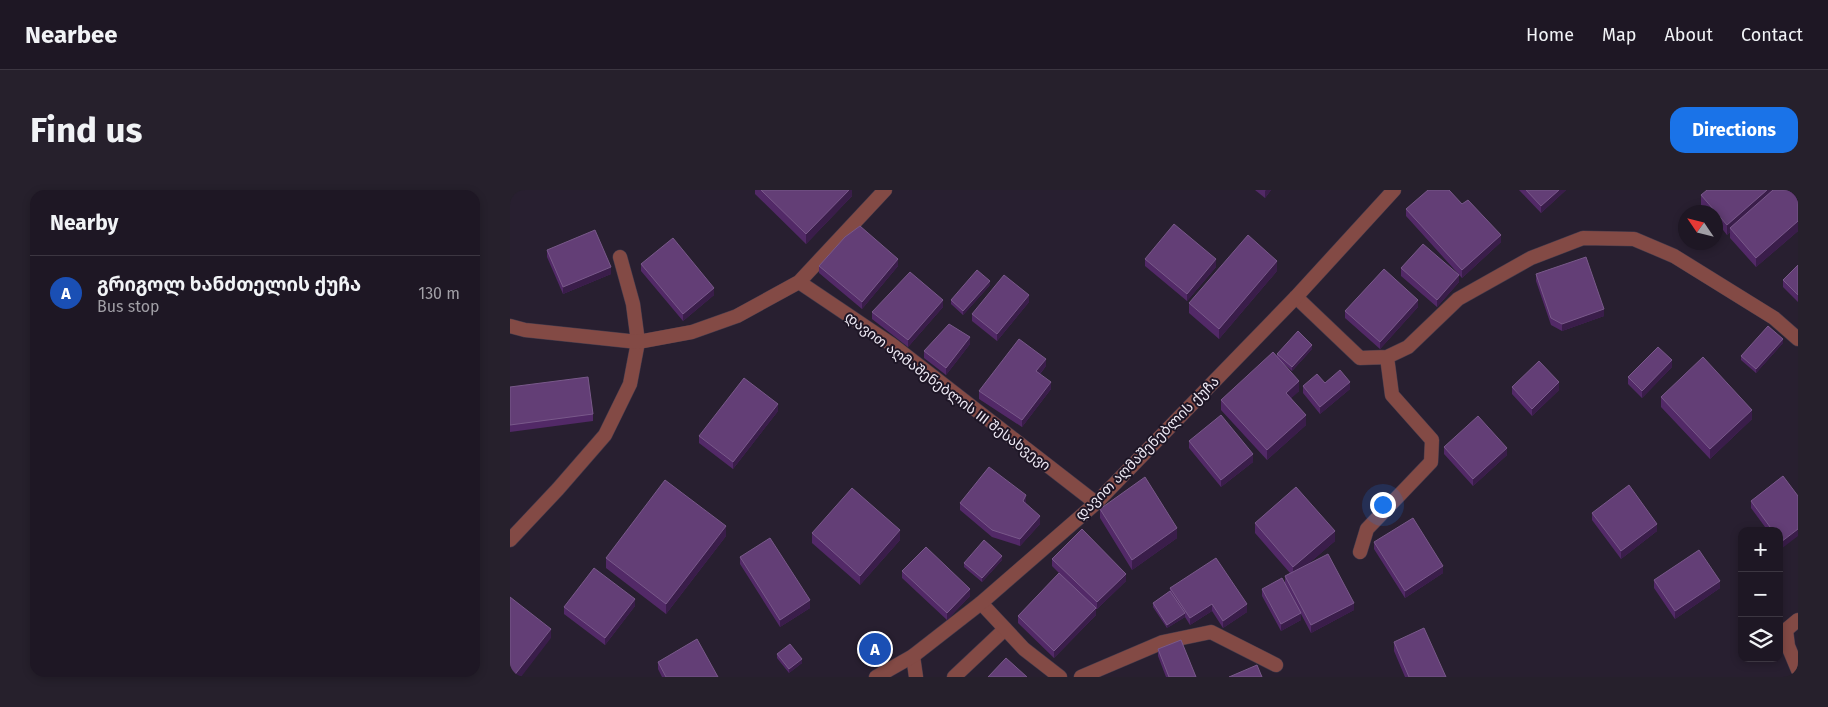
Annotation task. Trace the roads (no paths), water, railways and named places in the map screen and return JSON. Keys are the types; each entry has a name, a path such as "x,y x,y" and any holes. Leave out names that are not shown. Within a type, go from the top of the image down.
{"street":[{"path":"510,326 525,330 638,342 692,332 737,316 799,282 885,190"},
{"name":"დავით აღმაშენებლის ქუჩა","path":"876,677 913,656 982,603 1096,503 1296,297 1394,190"},
{"path":"1296,297 1360,358 1387,357 1408,346 1458,299 1531,258 1583,238 1634,240 1674,256 1774,318 1798,339"},
{"path":"510,540 605,435 630,384 638,342 633,304 620,257"},
{"name":"დავით აღმაშენებლის III შესახვევი","path":"799,282 891,344 1096,503"},
{"path":"1360,552 1367,529 1431,462 1432,440 1392,395 1387,357"},
{"path":"982,603 1024,649 1060,677"},
{"path":"1798,620 1786,630 1788,646 1798,670"},
{"path":"954,677 1005,628"},
{"path":"1081,677 1162,642 1211,632 1276,666"},
{"path":"913,656 916,677"}],"place":[{"name":"გრიგოლ ხანძთელის ქუჩა","path":"875,649"}]}
